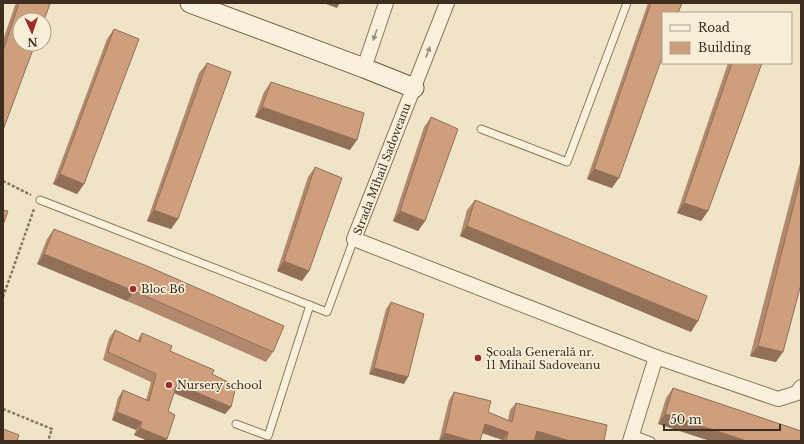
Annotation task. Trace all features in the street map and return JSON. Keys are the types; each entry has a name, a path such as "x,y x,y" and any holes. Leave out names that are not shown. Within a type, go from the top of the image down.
{"street":[{"path":"190,3 414,88"},
{"path":"364,68 386,3"},
{"name":"Strada Mihail Sadoveanu","path":"447,3 354,239 656,357 778,399 797,393 801,387"},
{"path":"631,438 656,357"}],"lane":[{"path":"481,129 567,162 627,3"},
{"path":"39,199 328,312 354,239"},
{"path":"236,424 268,436 310,305"},
{"path":"631,438 651,441"}],"path":[{"path":"3,181 39,199 3,297"},
{"path":"3,409 52,429 48,441"}],"building":[{"path":"19,3 50,4 47,12 16,12"},
{"path":"651,3 682,3 678,12 662,12 662,58 619,178 594,169"},
{"path":"12,24 12,52 32,52 3,130 3,51"},
{"path":"114,29 139,39 84,184 60,174"},
{"path":"207,63 231,72 178,219 154,210"},
{"path":"732,64 762,64 708,211 684,203"},
{"path":"271,82 364,113 357,140 262,107"},
{"path":"431,117 458,129 425,221 400,211"},
{"path":"315,167 342,178 309,271 284,261"},
{"path":"801,176 801,284 783,352 758,346"},
{"path":"475,200 707,296 698,321 467,226"},
{"path":"3,210 8,211 3,225"},
{"path":"54,229 147,266 284,326 273,352 134,291 44,254"},
{"path":"391,302 424,314 408,377 374,368"},
{"path":"115,330 140,342 142,333 172,346 170,351 214,370 212,374 236,386 231,407 177,384 168,411 175,415 167,439 140,428 142,422 117,412 123,390 149,401 156,374 108,352"},
{"path":"673,388 801,431 801,441 747,441 665,414"},
{"path":"454,392 491,401 488,412 512,422 516,403 607,425 604,441 570,441 537,431 534,441 506,441 508,432 485,424 480,441 472,441 445,433"},
{"path":"3,429 19,435 17,441 3,441"}],"place":[{"name":"Bloc B6","path":"133,289"},
{"name":"Școala Generală nr. 11 Mihail Sadoveanu","path":"478,358"},
{"name":"Nursery school","path":"169,385"}]}
